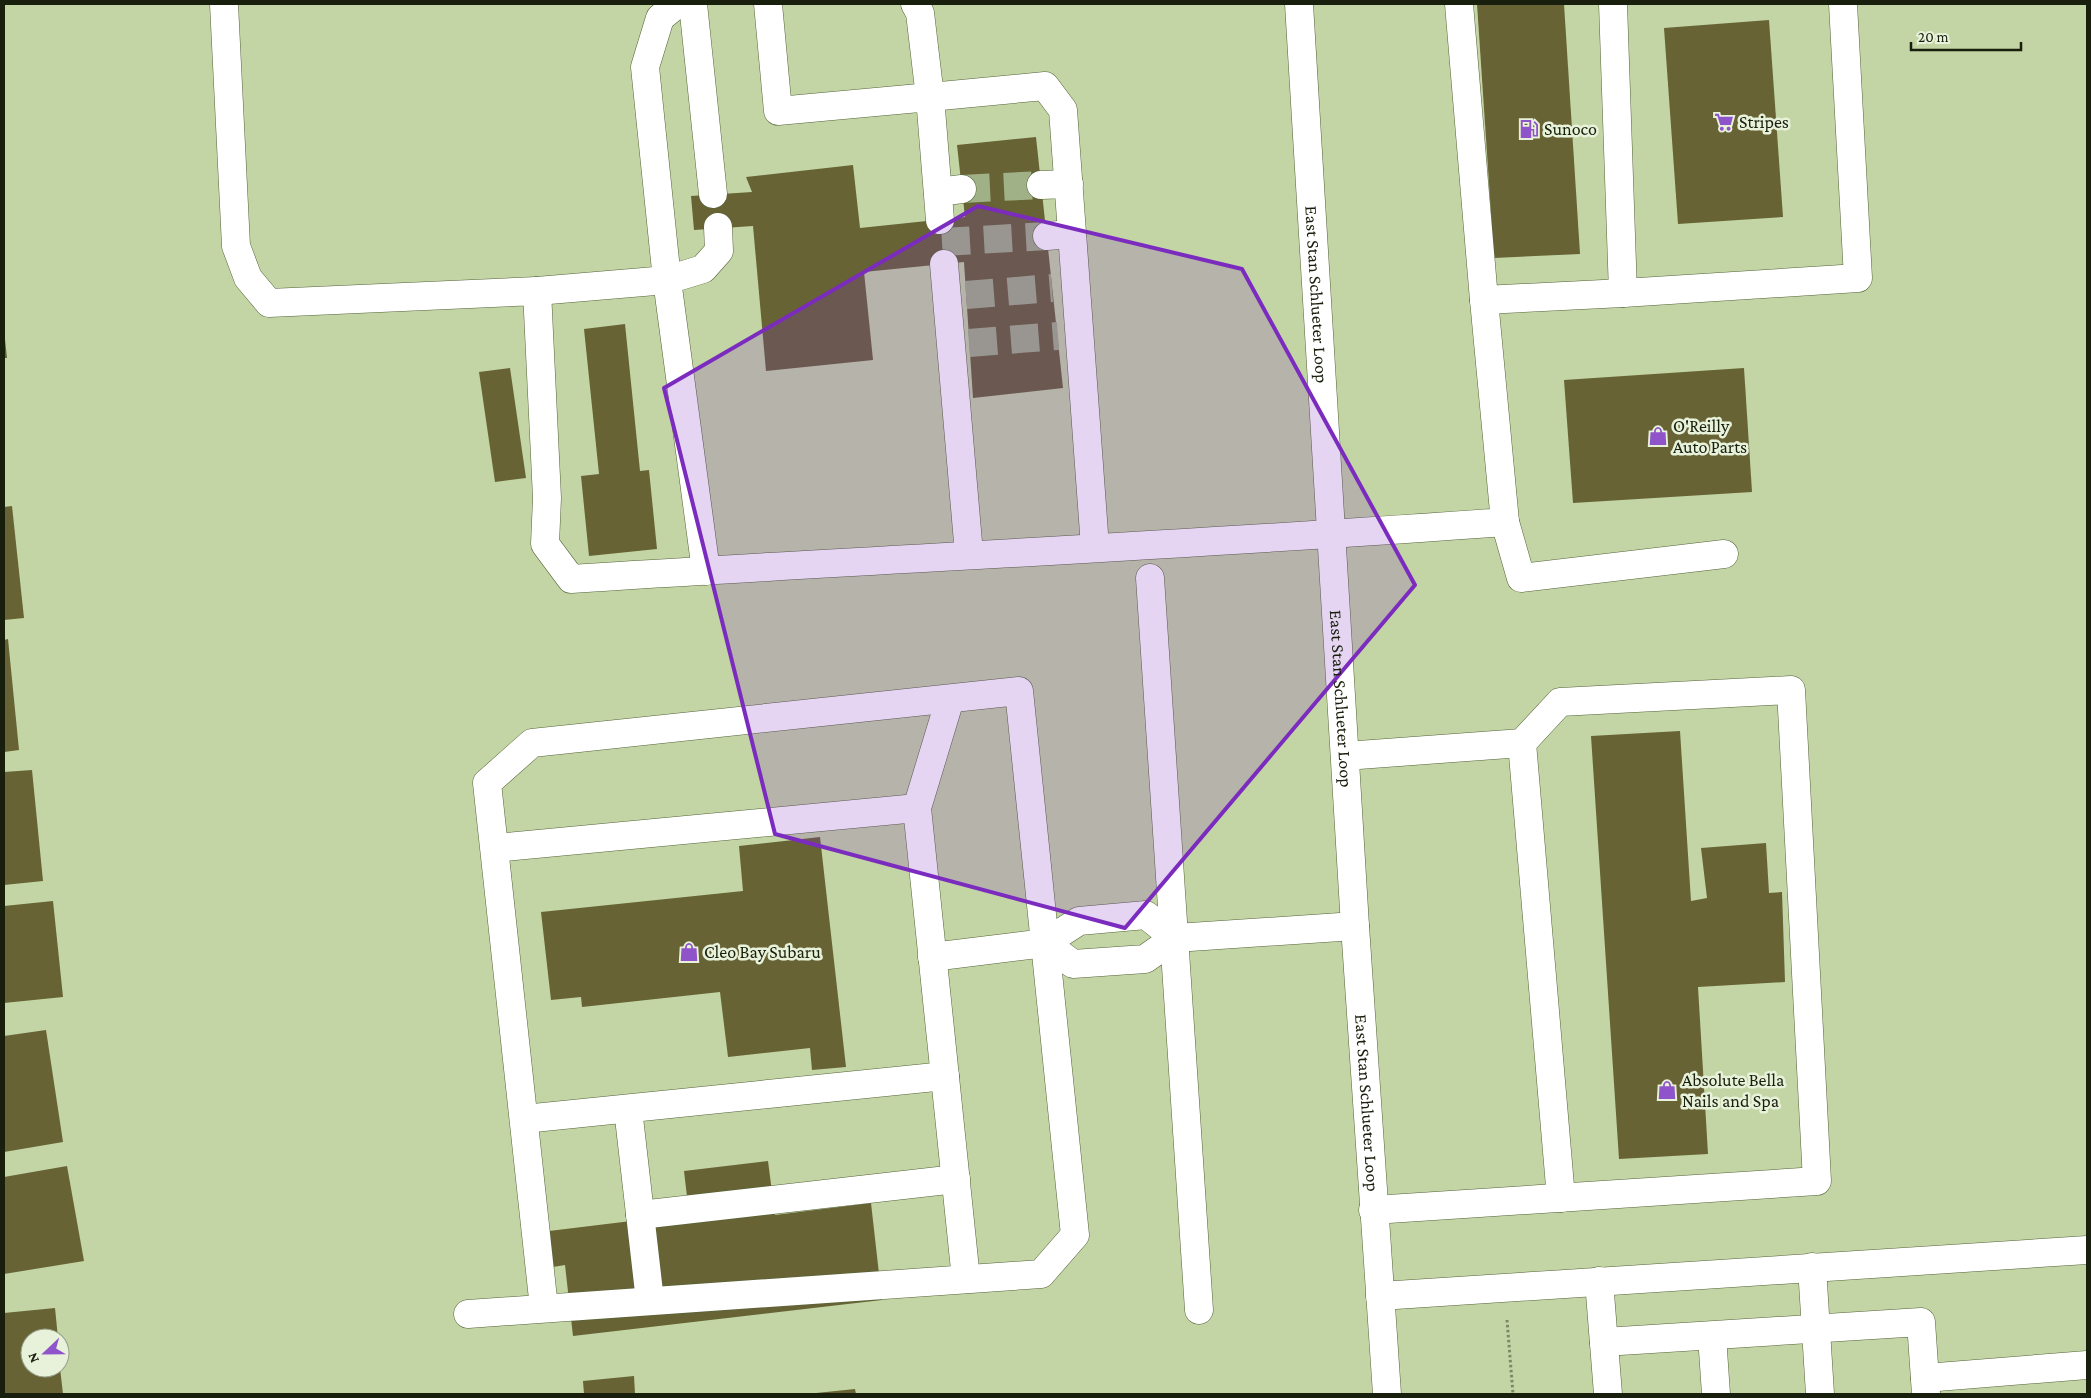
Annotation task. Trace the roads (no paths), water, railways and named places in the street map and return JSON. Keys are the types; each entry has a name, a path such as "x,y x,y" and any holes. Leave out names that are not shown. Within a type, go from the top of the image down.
{"main road":[{"path":"224,4 236,246 248,278 269,303 537,290 667,280 703,269 719,251 718,227"},
{"path":"676,4 660,18 645,67 667,280 706,571"},
{"path":"693,4 714,194"},
{"path":"768,4 778,111 1045,86 1063,110 1069,184 1059,235 1069,336 1095,547"},
{"path":"915,4 920,12 930,97 950,191 940,220"},
{"name":"East Stan Schlueter Loop","path":"1299,4 1355,926 1387,1394"},
{"path":"1459,4 1505,522 1521,578 1724,554"},
{"path":"1613,4 1624,293"},
{"path":"1484,300 1858,278 1843,4"},
{"path":"1042,185 1069,184"},
{"path":"944,264 956,296 960,344 969,554"},
{"path":"537,290 547,498 545,544 571,579 969,554 1332,535 1505,522"},
{"path":"1150,578 1199,1310"},
{"path":"1345,756 1522,743 1560,702 1791,690 1817,1181 1373,1210"},
{"path":"468,1314 1041,1274 1076,1235 1019,691 532,743 487,783 544,1308"},
{"path":"950,699 917,808 966,1280"},
{"path":"1522,743 1560,1198"},
{"path":"495,848 917,808"},
{"path":"932,957 1045,943 1079,921 1146,915 1175,938"},
{"path":"1045,943 1073,964 1146,959 1175,938 1355,926"},
{"path":"524,1119 945,1076"},
{"path":"628,1109 650,1301"},
{"path":"640,1215 956,1179"},
{"path":"1380,1296 2087,1250"},
{"path":"1812,1267 1820,1394"},
{"path":"1600,1281 1608,1394"},
{"path":"1604,1342 1921,1322 1925,1386 2087,1365"},
{"path":"1712,1336 1716,1394"}],"tunnel":[{"path":"962,189 1041,185"},
{"path":"942,242 1047,236"},
{"path":"966,295 1052,288"},
{"path":"969,343 1058,336"}],"place":[{"name":"Stripes","path":"1724,122"},
{"name":"Sunoco","path":"1529,129"},
{"name":"O'Reilly Auto Parts","path":"1658,436"},
{"name":"Cleo Bay Subaru","path":"689,952"},
{"name":"Absolute Bella Nails and Spa","path":"1667,1090"}]}
